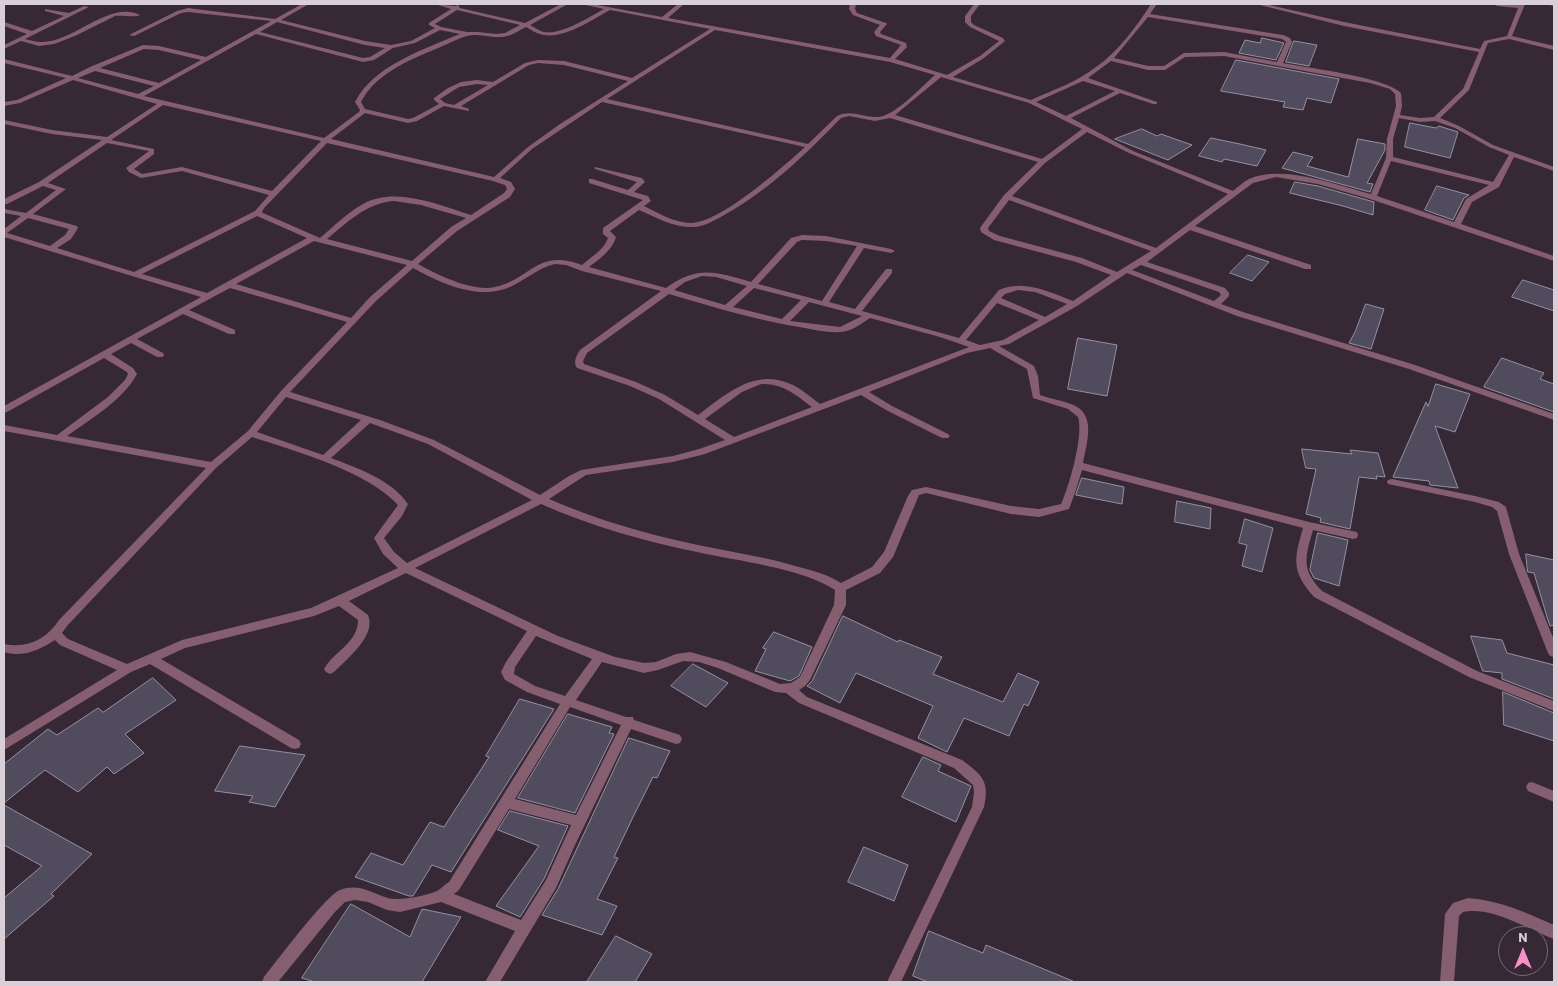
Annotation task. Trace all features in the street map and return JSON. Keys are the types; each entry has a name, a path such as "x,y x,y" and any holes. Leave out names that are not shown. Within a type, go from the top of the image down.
{"street":[{"path":"138,97 306,4"},
{"path":"438,4 526,25 541,33 557,34 609,9"},
{"path":"464,4 431,24 439,28 467,34 498,37 526,25 565,4"},
{"path":"584,4 891,60 939,74 1031,102 1067,118 1131,152 1234,194"},
{"path":"664,18 682,4"},
{"path":"853,4 852,9 855,14 884,24 877,32 878,35 904,44 904,47 891,60"},
{"path":"948,77 982,57 1002,41 972,26 968,22 968,16 978,4"},
{"path":"1031,102 1082,78 1109,59 1148,15 1154,5 1145,4"},
{"path":"1259,4 1344,24 1483,51"},
{"path":"1497,4 1522,6 1509,37"},
{"path":"4,46 86,7"},
{"path":"47,10 69,15"},
{"path":"132,35 183,11 274,20 346,39 391,47"},
{"path":"20,39 47,44 83,30 116,14 127,13 137,15"},
{"path":"1148,15 1283,37 1288,39 1288,42 1279,64"},
{"path":"4,24 31,33"},
{"path":"254,32 368,60 391,47 413,42 439,28"},
{"path":"495,179 530,148 601,100 713,29"},
{"path":"443,104 415,120 408,121 363,110 358,102 360,95 369,85 422,52 467,34"},
{"path":"1436,119 1466,90 1486,42 1509,37 1554,48"},
{"path":"338,42 346,39"},
{"path":"321,50 330,46"},
{"path":"4,104 18,102 143,47 159,48 206,59"},
{"path":"1109,59 1148,68 1165,68 1184,55 1210,53 1371,81 1392,88 1398,93 1399,106 1390,139 1389,158 1374,197"},
{"path":"455,107 527,64 540,60 564,63 633,80"},
{"path":"4,648 22,651 35,647 56,634 62,623 213,466 251,433 284,394 372,299 454,229 507,195 511,189 508,184 495,179 162,103 5,62"},
{"path":"92,68 159,85"},
{"path":"639,207 685,225 696,225 714,218 765,186 843,114 880,119 891,116 939,74"},
{"path":"1082,78 1155,103"},
{"path":"467,110 443,104 436,99 468,81 479,80 494,84"},
{"path":"1067,118 1120,91"},
{"path":"601,100 809,146"},
{"path":"4,202 42,184 162,103"},
{"path":"136,274 258,212 261,206 275,194 326,139 362,113 363,110"},
{"path":"891,116 1042,160"},
{"path":"1396,116 1420,120 1436,119 1512,155 1554,169"},
{"path":"4,122 152,150 152,153 130,168 131,171 140,176 187,170 275,194"},
{"path":"1086,128 1042,160 1007,197 984,228 988,236 1121,272 1270,324 1412,367 1554,417"},
{"path":"1456,226 1469,201 1496,186 1512,155"},
{"path":"1389,158 1496,186"},
{"path":"597,168 639,180 641,182 640,185 629,193"},
{"path":"734,441 662,397 640,387 580,366 579,361 583,352 667,290 692,276 702,274 716,275 977,346 993,346 1006,342 1074,304 1121,272 1140,262 1251,181 1276,175 1319,182 1374,197 1554,259"},
{"path":"583,268 612,241 612,237 607,234 606,230 645,203 646,198 592,181"},
{"path":"4,234 62,189 42,184"},
{"path":"1007,197 1157,251"},
{"path":"4,410 206,296 318,239 370,203 386,198 416,202 472,217"},
{"path":"4,211 27,215 74,228 68,237 51,249"},
{"path":"258,212 267,219 318,239 412,264 426,273 456,283 490,290 498,289 549,263 566,262 583,268 613,274 726,309 784,322 840,330 848,328 868,316"},
{"path":"1190,227 1308,267"},
{"path":"4,234 206,296"},
{"path":"726,309 799,237 815,237 891,251"},
{"path":"824,304 861,246"},
{"path":"1140,262 1222,290 1225,292 1225,296 1216,304"},
{"path":"857,312 889,271"},
{"path":"230,285 352,321"},
{"path":"961,341 996,299 1009,287 1032,290 1074,304"},
{"path":"784,322 807,299"},
{"path":"996,299 1045,320"},
{"path":"182,310 232,332"},
{"path":"130,339 160,355"},
{"path":"4,745 127,669 150,658 182,644 314,612 540,500 584,472 673,459 734,441 977,346"},
{"path":"841,588 876,570 889,554 912,496 916,492 926,490 940,492 1011,510 1039,513 1065,507 1069,500 1077,465 1084,424 1082,416 1077,410 1036,396 1034,376 1031,368 993,346"},
{"path":"58,438 120,391 131,379 133,374 130,370 104,354"},
{"path":"699,419 738,390 754,382 765,380 785,385 819,408"},
{"path":"862,392 896,412 945,436"},
{"path":"284,394 428,441 459,455 540,500 601,523 639,535 719,554 799,570 830,580 841,588"},
{"path":"324,459 367,420"},
{"path":"4,428 213,466"},
{"path":"251,433 324,459 379,484 399,497 403,504 400,511 384,527 379,538 382,547 406,568 553,640 599,658 638,668 653,669 677,658 692,656 707,660 779,689 798,687 804,680 840,605 841,588"},
{"path":"1077,465 1309,526 1353,535"},
{"path":"1392,482 1496,504 1502,509 1514,554 1554,653"},
{"path":"1309,526 1302,553 1300,571 1305,581 1318,594 1473,674 1554,706"},
{"path":"330,669 360,637 365,625 364,618 339,600"},
{"path":"534,630 510,665 507,672 509,677 531,689 629,721 676,739"},
{"path":"56,634 64,642 127,669"},
{"path":"150,658 295,744"},
{"path":"269,982 330,907 342,896 362,895 387,904 400,906 441,896 454,886 568,701 599,658"},
{"path":"789,689 803,700 958,764 977,778 982,791 978,808 894,982"},
{"path":"492,982 551,884 629,721"},
{"path":"1532,787 1554,797"},
{"path":"505,802 580,822"},
{"path":"441,896 524,928"},
{"path":"1447,982 1452,914 1460,906 1472,903 1498,910 1554,932"}],"building":[{"path":"1262,38 1284,43 1276,60 1239,53 1245,40 1260,43"},
{"path":"1294,41 1317,45 1309,66 1286,62"},
{"path":"1236,60 1339,79 1331,103 1307,98 1303,110 1283,107 1285,102 1221,91"},
{"path":"1410,123 1436,128 1439,126 1458,132 1450,158 1405,147"},
{"path":"1142,129 1157,136 1161,134 1192,145 1168,160 1115,139"},
{"path":"1211,138 1266,150 1257,166 1224,159 1222,162 1199,156"},
{"path":"1358,139 1385,144 1385,150 1367,183 1373,184 1370,192 1282,168 1293,152 1313,157 1307,166 1348,177"},
{"path":"1295,182 1318,186 1374,202 1373,215 1290,193"},
{"path":"1437,186 1469,195 1464,198 1453,220 1425,210"},
{"path":"1248,255 1269,262 1252,281 1230,273"},
{"path":"1523,280 1554,290 1554,311 1512,297"},
{"path":"1366,304 1384,309 1371,349 1349,343"},
{"path":"1078,338 1117,345 1107,396 1068,389"},
{"path":"1502,358 1544,373 1540,379 1554,384 1554,412 1484,387"},
{"path":"1436,384 1470,394 1455,432 1435,426 1458,488 1430,485 1429,481 1393,477 1426,402 1428,406"},
{"path":"1302,449 1352,454 1350,450 1378,453 1385,477 1376,476 1377,479 1359,477 1350,529 1320,522 1321,518 1306,514 1316,469 1306,468"},
{"path":"1082,478 1124,487 1122,504 1076,495"},
{"path":"1177,501 1211,508 1210,529 1175,522"},
{"path":"1245,519 1273,528 1262,572 1242,566 1247,545 1239,543"},
{"path":"1318,533 1348,540 1339,586 1314,578 1310,570"},
{"path":"1526,554 1554,560 1554,625 1550,626 1534,573 1528,572"},
{"path":"843,616 898,642 899,640 942,657 933,674 1003,702 1018,673 1039,682 1028,706 1024,704 1009,736 964,718 947,752 918,738 933,706 856,673 840,703 807,686 812,681"},
{"path":"774,632 812,647 799,676 790,681 755,671 766,649 763,648"},
{"path":"1471,636 1502,640 1507,653 1554,665 1554,699 1502,679 1502,673 1483,671"},
{"path":"693,664 728,683 706,707 671,686"},
{"path":"153,678 176,700 125,734 144,753 114,774 107,767 78,792 45,770 4,803 4,764 48,729 57,735 98,708 103,712"},
{"path":"1503,692 1554,713 1554,741 1504,725"},
{"path":"520,699 554,709 451,872 432,865 413,896 355,877 371,853 403,865 430,822 444,827 489,757 486,756"},
{"path":"568,714 612,727 609,733 614,734 575,813 518,798"},
{"path":"629,738 670,751 657,778 653,777 633,817 614,857 618,858 597,899 617,906 602,935 542,915 558,889"},
{"path":"240,746 305,755 275,807 249,802 253,796 215,791"},
{"path":"923,757 941,765 938,771 971,786 956,822 902,797"},
{"path":"4,805 92,854 51,894 54,896 4,939 4,898 42,866 4,845"},
{"path":"510,811 568,826 544,879 520,917 496,906 539,846 498,830"},
{"path":"864,847 908,865 894,901 848,882"},
{"path":"351,904 410,937 422,909 461,917 422,982 315,982 302,978"},
{"path":"929,931 983,953 986,945 1075,982 928,982 913,976"},
{"path":"616,936 652,954 635,982 587,982"}]}
